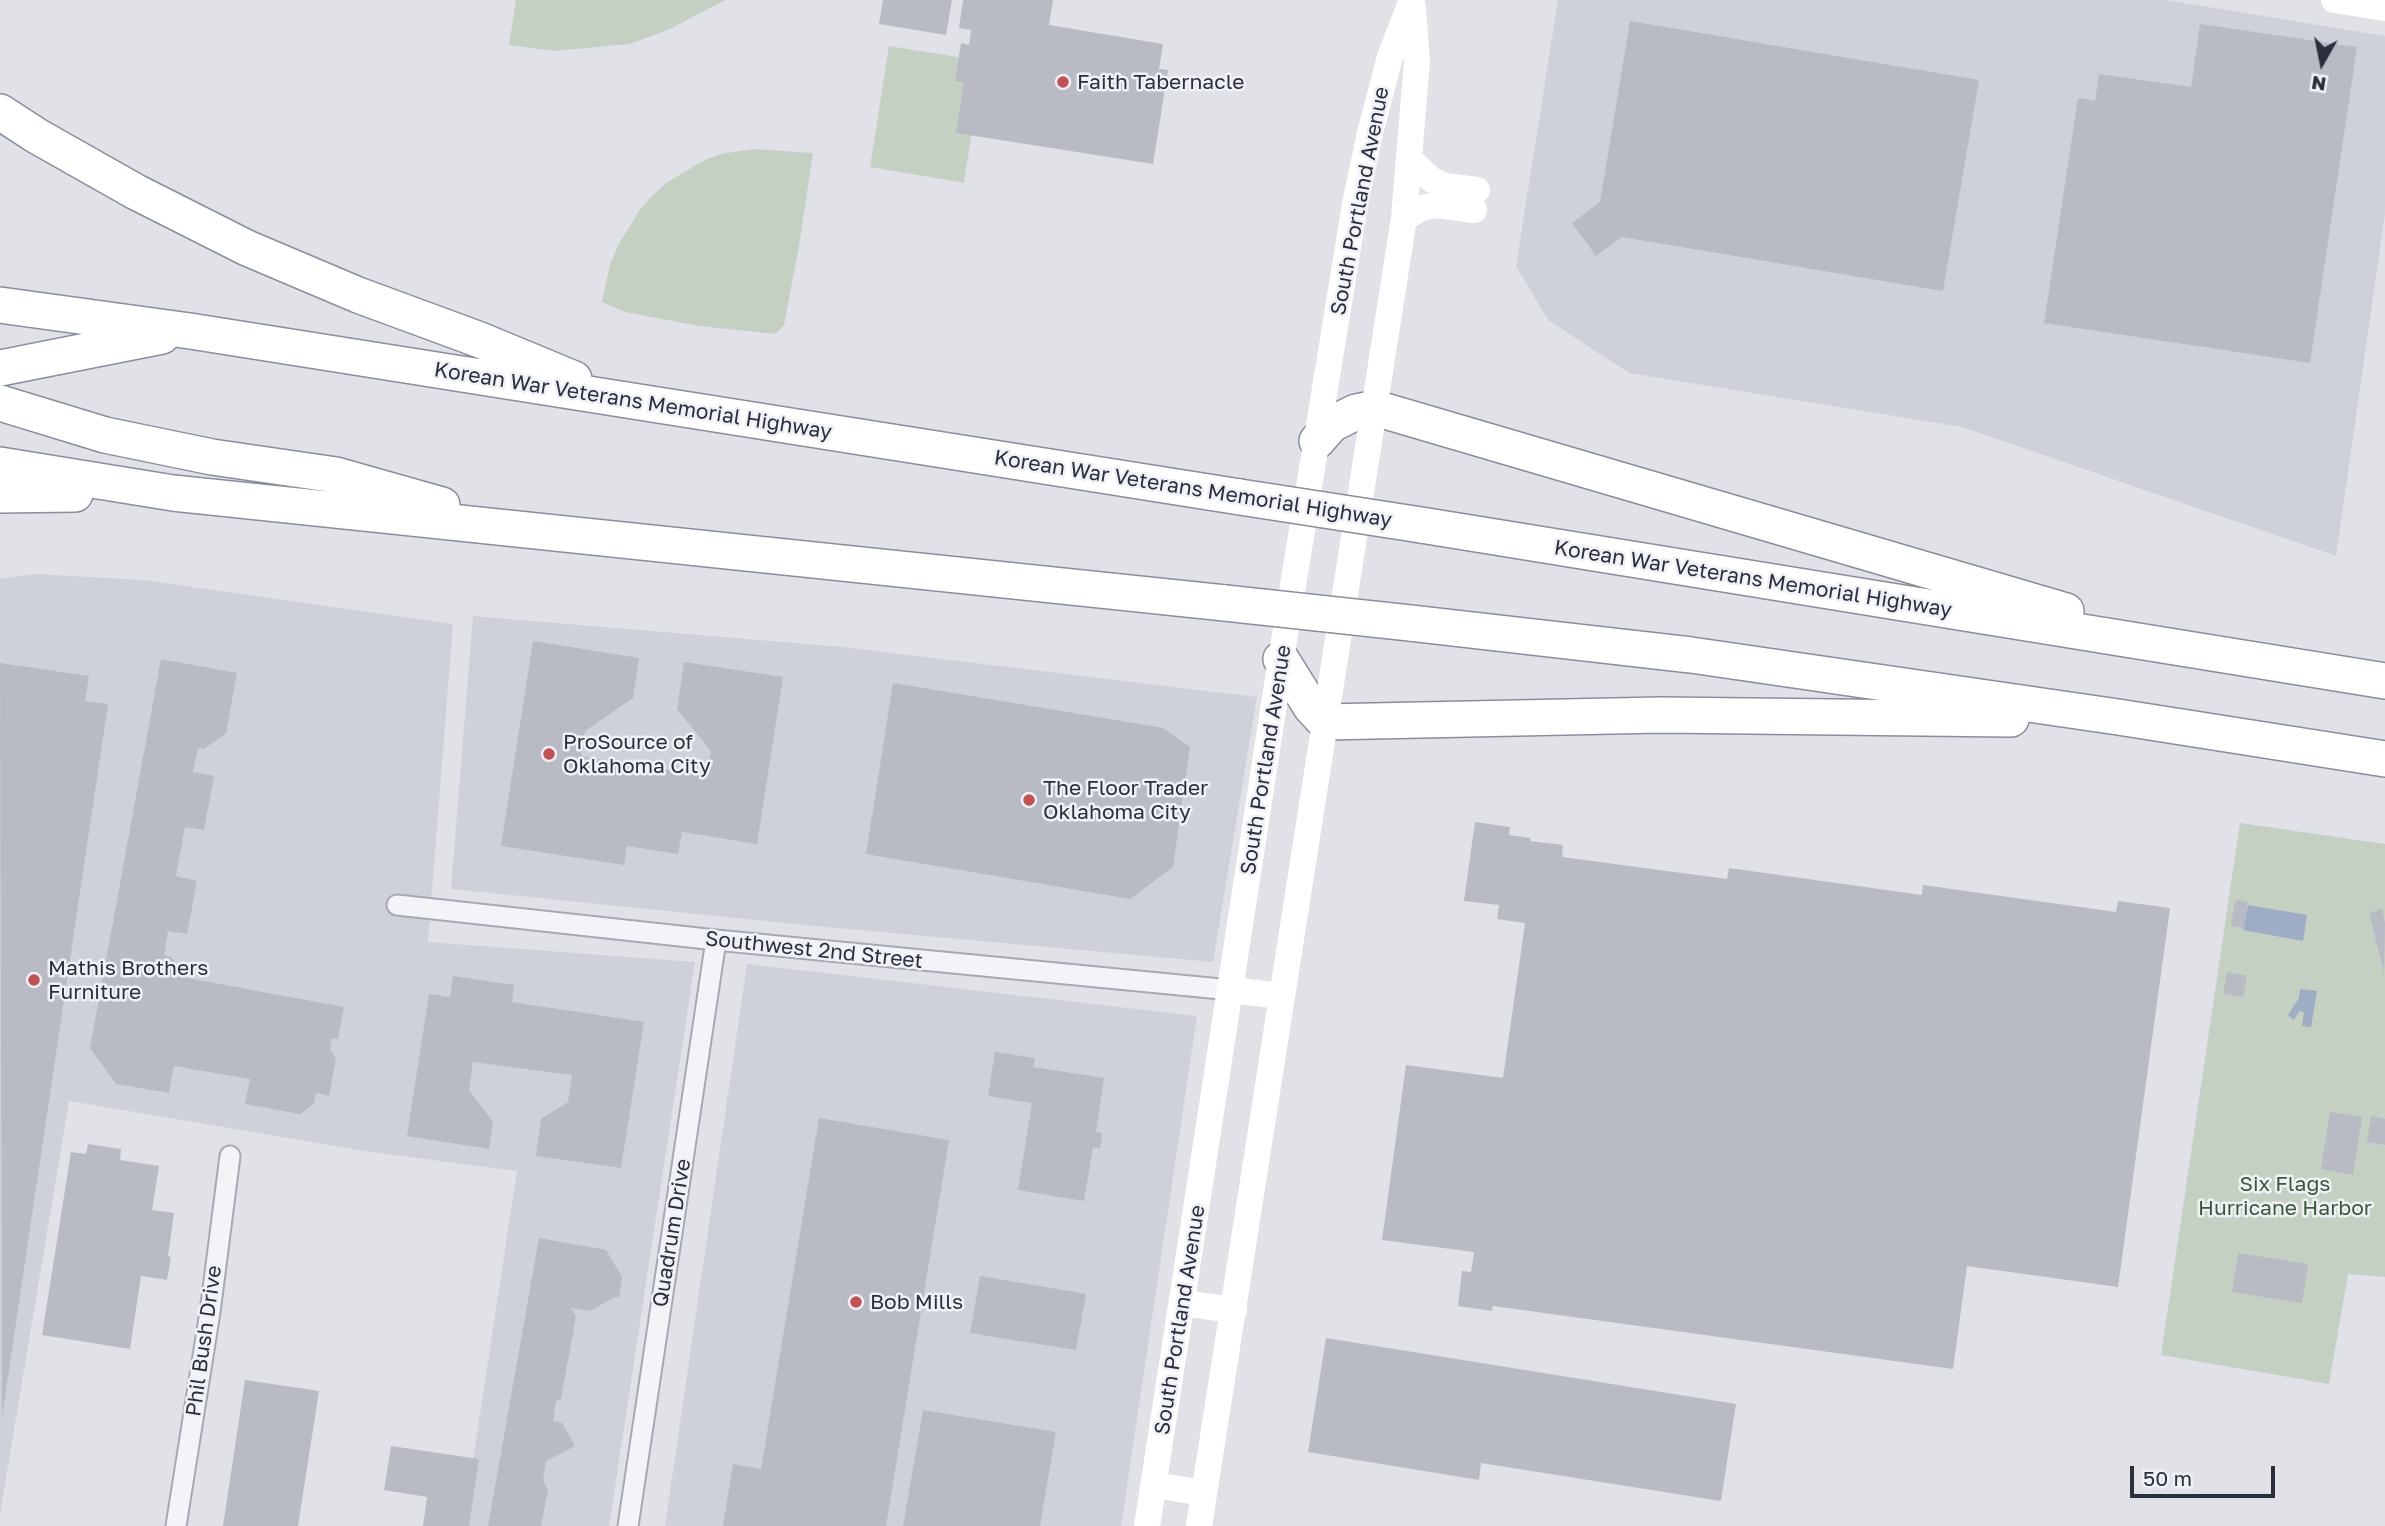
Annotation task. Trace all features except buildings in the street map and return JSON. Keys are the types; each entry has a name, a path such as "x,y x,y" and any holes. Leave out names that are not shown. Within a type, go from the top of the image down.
{"highway":[{"path":"0,112 136,192 247,248 358,295 480,340 626,400"},
{"name":"Korean War Veterans Memorial Highway","path":"0,305 190,331 1240,496 2385,681"},
{"path":"0,368 190,331"},
{"path":"0,403 104,435 212,457 336,475 540,532"},
{"path":"1317,441 1332,424 1356,412 1375,408 2221,655"},
{"path":"0,465 173,493 1225,603 1691,655 2119,717 2385,759"},
{"path":"0,495 173,493"},
{"path":"1281,659 1311,707 1325,722 1661,715 1951,719 2119,717"}],"main road":[{"name":"South Portland Avenue","path":"1199,1526 1404,218 1417,61 1412,0"},
{"name":"South Portland Avenue","path":"1147,1526 1281,659 1355,204 1390,57 1412,0"},
{"path":"2334,0 2385,8"},
{"path":"1404,218 1422,208 1476,200 1432,180 1410,160"},
{"path":"1231,990 1282,996"},
{"path":"1182,1303 1234,1310"},
{"path":"1154,1485 1204,1493"}],"street":[{"name":"Southwest 2nd Street","path":"397,905 716,940 1231,990"},
{"name":"Quadrum Drive","path":"628,1526 716,940"},
{"name":"Phil Bush Drive","path":"176,1526 210,1312 230,1156"}],"shaded area":[{"path":"1558,0 2166,0 2385,36 2385,214 2336,556 1962,427 1629,373 1548,320 1516,266"},
{"path":"35,574 143,580 453,624 428,942 695,962 609,1526 463,1526 517,1171 371,1152 69,1101 0,1513 0,579"},
{"path":"473,616 842,647 1257,697 1213,962 815,926 451,889"},
{"path":"747,964 1197,1016 1121,1526 665,1526"}],"green space":[{"path":"516,0 725,0 670,29 630,44 554,51 509,45"},
{"path":"889,46 983,61 964,183 870,167"},
{"path":"753,149 813,153 784,325 775,334 699,326 625,312 602,302 610,264 619,244 651,197 666,183 705,160 721,154"},
{"name":"Six Flags Hurricane Harbor","path":"2240,823 2385,844 2385,1277 2348,1274 2329,1384 2161,1355"}],"water":[{"path":"2248,905 2307,915 2303,941 2243,930"},
{"path":"2300,989 2317,991 2311,1027 2302,1026 2304,1012 2299,1011 2294,1020 2288,1015 2299,998"}],"place":[{"name":"Faith Tabernacle","path":"1063,82"},
{"name":"ProSource of Oklahoma City","path":"549,754"},
{"name":"The Floor Trader Oklahoma City","path":"1029,800"},
{"name":"Mathis Brothers Furniture","path":"34,980"},
{"name":"Bob Mills","path":"856,1302"}]}
